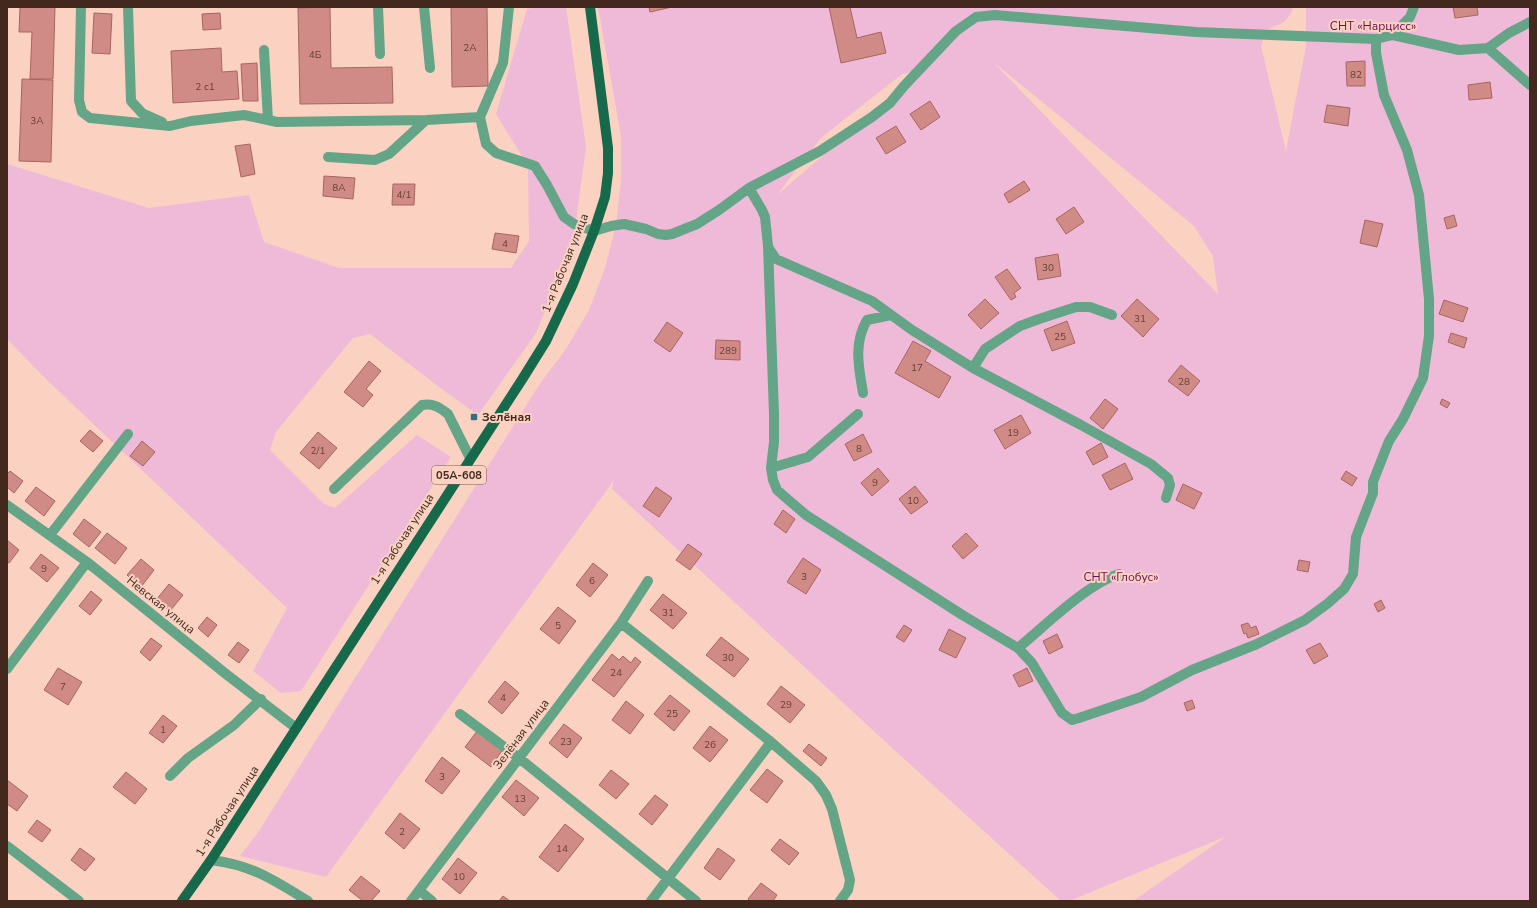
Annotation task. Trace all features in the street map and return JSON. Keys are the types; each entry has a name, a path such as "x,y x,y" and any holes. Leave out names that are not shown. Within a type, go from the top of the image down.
{"main road":[{"name":"1-я Рабочая улица","path":"182,901 211,860 546,341 573,284 594,231 605,197 608,173 608,148 590,7"}],"street":[{"path":"81,7 79,100 82,112 90,118 170,126 191,121 244,115 277,122 426,120 480,117"},
{"path":"128,7 131,101 142,113 170,126"},
{"path":"378,7 380,54"},
{"path":"424,7 430,68"},
{"path":"509,7 503,63 480,117 486,144 496,153 535,166 564,217 574,224 594,231 624,224 666,235 697,224 749,188 820,151 872,117 890,103 956,31 976,17 995,15 1196,32 1376,39 1393,35 1459,50 1488,48 1509,33 1530,22"},
{"path":"1393,35 1410,17 1414,7"},
{"path":"749,188 765,218 768,246 774,414 774,442 771,468 773,480 777,490 806,515 964,616 1018,648 1032,663 1062,713 1072,720 1141,697 1192,670 1257,644 1315,614 1344,589 1350,581 1353,574 1356,537 1373,493 1378,468 1389,441 1403,419 1423,378 1429,336 1428,283 1419,195 1407,150 1384,95 1376,53 1376,39"},
{"path":"1488,48 1530,85"},
{"path":"264,50 268,120"},
{"path":"328,157 375,160 389,154 426,120"},
{"path":"768,246 776,259 872,302 912,330 973,368 1151,464 1168,478 1170,485 1166,498"},
{"path":"973,368 985,349 1020,326 1076,307 1090,307 1112,315"},
{"path":"863,394 857,357 861,329 867,320 892,316"},
{"path":"334,489 422,405 431,404 442,409 448,414 470,458"},
{"path":"771,468 808,457 858,414"},
{"path":"50,535 128,434"},
{"name":"Невская улица","path":"7,505 87,562 226,674 296,728"},
{"path":"7,669 87,562"},
{"path":"1018,648 1092,588 1110,577 1119,574"},
{"name":"Зелёная улица","path":"411,901 621,623 648,581"},
{"path":"621,623 771,742 816,781 826,795 832,809 850,880 848,890 840,901"},
{"path":"170,776 188,758 234,725 260,699"},
{"path":"460,714 519,758 696,901"},
{"path":"651,901 771,742"},
{"path":"7,846 79,901"},
{"path":"211,860 238,864 258,872 308,901"},
{"path":"420,891 432,901"}],"green space":[{"path":"536,7 566,7 586,147 573,243 536,333 478,415 370,334 353,338 276,432 270,450 324,504 335,508 417,435 451,457 301,691 281,693 253,671 287,608 45,378 7,339 7,164 149,208 249,195 264,242 339,268 511,268 529,241 528,166 496,114 527,9"},
{"name":"СНТ «Глобус»","path":"598,7 1293,7 1285,21 1266,32 1261,46 1286,151 1306,46 1306,7 1530,7 1530,901 1133,901 1227,836 1069,901 1061,901 891,747 612,489 614,480 326,877 240,856 259,831 539,385 566,349 589,310 605,268 616,225 621,181 621,136","holes":["992,61 1194,226 1213,256 1218,294","923,70 777,195 821,138 902,74"]}],"building":[{"path":"20,7 55,7 53,79 30,79 32,32 19,32"},
{"path":"330,7 331,68 392,67 393,103 300,104 298,8"},
{"path":"451,7 487,7 488,86 452,87"},
{"path":"649,7 672,7 650,12"},
{"path":"829,7 850,7 857,38 881,32 886,53 841,63"},
{"path":"1453,7 1477,7 1478,15 1455,18"},
{"path":"94,13 112,14 110,54 92,53"},
{"path":"220,13 221,29 203,30 202,14"},
{"path":"221,48 222,72 237,71 239,99 173,103 171,51"},
{"path":"1365,61 1365,86 1347,86 1346,62"},
{"path":"257,63 258,101 243,101 241,64"},
{"path":"22,79 53,80 51,162 19,161"},
{"path":"1490,82 1492,98 1469,100 1468,85"},
{"path":"930,101 940,117 921,130 910,114"},
{"path":"1327,105 1350,108 1348,126 1324,122"},
{"path":"896,126 906,142 886,154 876,138"},
{"path":"250,144 255,174 241,177 235,146"},
{"path":"324,176 355,178 353,199 323,196"},
{"path":"1024,181 1030,190 1009,203 1004,194"},
{"path":"393,184 415,184 414,205 392,205"},
{"path":"1074,207 1084,222 1066,234 1056,219"},
{"path":"1454,215 1457,226 1447,229 1444,218"},
{"path":"1365,220 1383,224 1377,247 1360,243"},
{"path":"495,233 519,236 516,253 492,249"},
{"path":"1058,254 1061,276 1038,280 1035,258"},
{"path":"1007,269 1021,288 1014,293 1016,297 1011,300 995,277"},
{"path":"985,299 999,313 981,329 968,315"},
{"path":"1137,299 1159,319 1143,337 1121,316"},
{"path":"1444,300 1468,308 1463,322 1439,314"},
{"path":"1067,321 1075,343 1052,351 1044,330"},
{"path":"667,322 683,333 670,352 654,341"},
{"path":"1451,333 1467,338 1464,348 1448,342"},
{"path":"716,340 740,341 740,360 715,359"},
{"path":"913,341 931,351 925,361 951,377 939,398 895,373"},
{"path":"369,361 381,371 366,389 373,395 363,407 344,392"},
{"path":"1181,365 1200,381 1188,396 1168,381"},
{"path":"1105,399 1118,409 1103,429 1090,418"},
{"path":"1442,399 1450,403 1447,408 1440,404"},
{"path":"1021,415 1031,433 1005,449 994,430"},
{"path":"90,430 103,441 93,452 80,441"},
{"path":"318,432 337,448 319,469 300,453"},
{"path":"863,434 872,452 854,461 845,444"},
{"path":"142,441 155,452 143,466 130,456"},
{"path":"1101,443 1108,457 1093,465 1086,452"},
{"path":"1125,463 1133,479 1110,490 1102,475"},
{"path":"878,468 889,481 872,496 861,483"},
{"path":"10,471 23,481 14,493 7,487 7,474"},
{"path":"1346,471 1357,478 1352,486 1341,479"},
{"path":"1183,484 1202,493 1194,509 1176,500"},
{"path":"915,486 928,502 911,514 899,499"},
{"path":"36,487 55,501 44,516 25,501"},
{"path":"656,487 672,498 659,517 643,506"},
{"path":"783,510 795,519 786,533 774,524"},
{"path":"84,519 101,532 89,547 73,534"},
{"path":"107,533 127,548 115,564 95,548"},
{"path":"966,533 978,546 963,559 952,546"},
{"path":"7,540 19,550 9,563 7,562"},
{"path":"688,544 702,554 690,570 676,560"},
{"path":"41,554 59,568 47,582 30,568"},
{"path":"803,558 821,570 806,594 787,582"},
{"path":"141,559 154,570 141,587 127,575"},
{"path":"1299,560 1310,562 1308,572 1297,570"},
{"path":"593,563 608,575 590,597 576,585"},
{"path":"169,584 183,595 170,611 156,600"},
{"path":"91,591 102,600 90,615 79,606"},
{"path":"663,594 687,613 673,629 650,610"},
{"path":"1381,600 1385,608 1378,612 1374,604"},
{"path":"558,607 576,621 559,644 540,629"},
{"path":"207,617 217,625 208,637 198,628"},
{"path":"1248,623 1251,628 1256,626 1259,634 1248,638 1246,633 1244,634 1241,625"},
{"path":"904,625 912,630 904,642 896,637"},
{"path":"949,629 966,638 956,658 939,650"},
{"path":"1057,634 1063,647 1049,654 1043,641"},
{"path":"721,637 749,659 734,677 706,655"},
{"path":"151,638 162,646 150,661 140,652"},
{"path":"238,642 249,650 239,663 228,655"},
{"path":"1320,643 1328,656 1314,664 1306,650"},
{"path":"612,654 619,660 623,656 631,663 635,657 641,662 614,697 592,680"},
{"path":"58,668 82,682 68,705 44,690"},
{"path":"1027,668 1033,681 1019,687 1013,675"},
{"path":"505,681 519,693 502,714 488,702"},
{"path":"781,686 805,705 790,723 767,704"},
{"path":"670,695 690,711 674,731 654,714"},
{"path":"1192,700 1195,708 1187,711 1184,703"},
{"path":"626,701 644,715 630,734 612,720"},
{"path":"163,715 177,726 163,743 149,733"},
{"path":"564,724 582,738 567,758 549,743"},
{"path":"710,726 728,740 710,762 693,748"},
{"path":"478,730 503,749 491,767 465,747"},
{"path":"809,744 827,758 821,766 803,751"},
{"path":"442,757 460,771 442,794 425,781"},
{"path":"767,769 783,781 767,803 750,790"},
{"path":"611,770 629,784 616,799 599,785"},
{"path":"126,772 147,789 135,804 113,787"},
{"path":"7,780 28,796 17,811 7,804"},
{"path":"516,780 539,798 524,816 502,797"},
{"path":"655,795 668,805 652,825 639,814"},
{"path":"400,813 420,829 404,849 385,833"},
{"path":"37,820 51,830 42,842 28,832"},
{"path":"565,824 584,839 558,872 539,857"},
{"path":"780,839 799,853 789,865 771,850"},
{"path":"80,848 95,859 85,871 71,860"},
{"path":"718,848 735,860 720,880 704,868"},
{"path":"458,858 477,873 460,894 442,879"},
{"path":"361,876 380,891 371,901 363,901 349,890"},
{"path":"761,883 777,895 773,901 750,901 748,899"},
{"path":"503,896 510,901 499,901"}],"place":[{"name":"Зелёная","path":"474,417"}],"park label":[{"name":"СНТ «Нарцисс»","path":"1373,26"}]}
